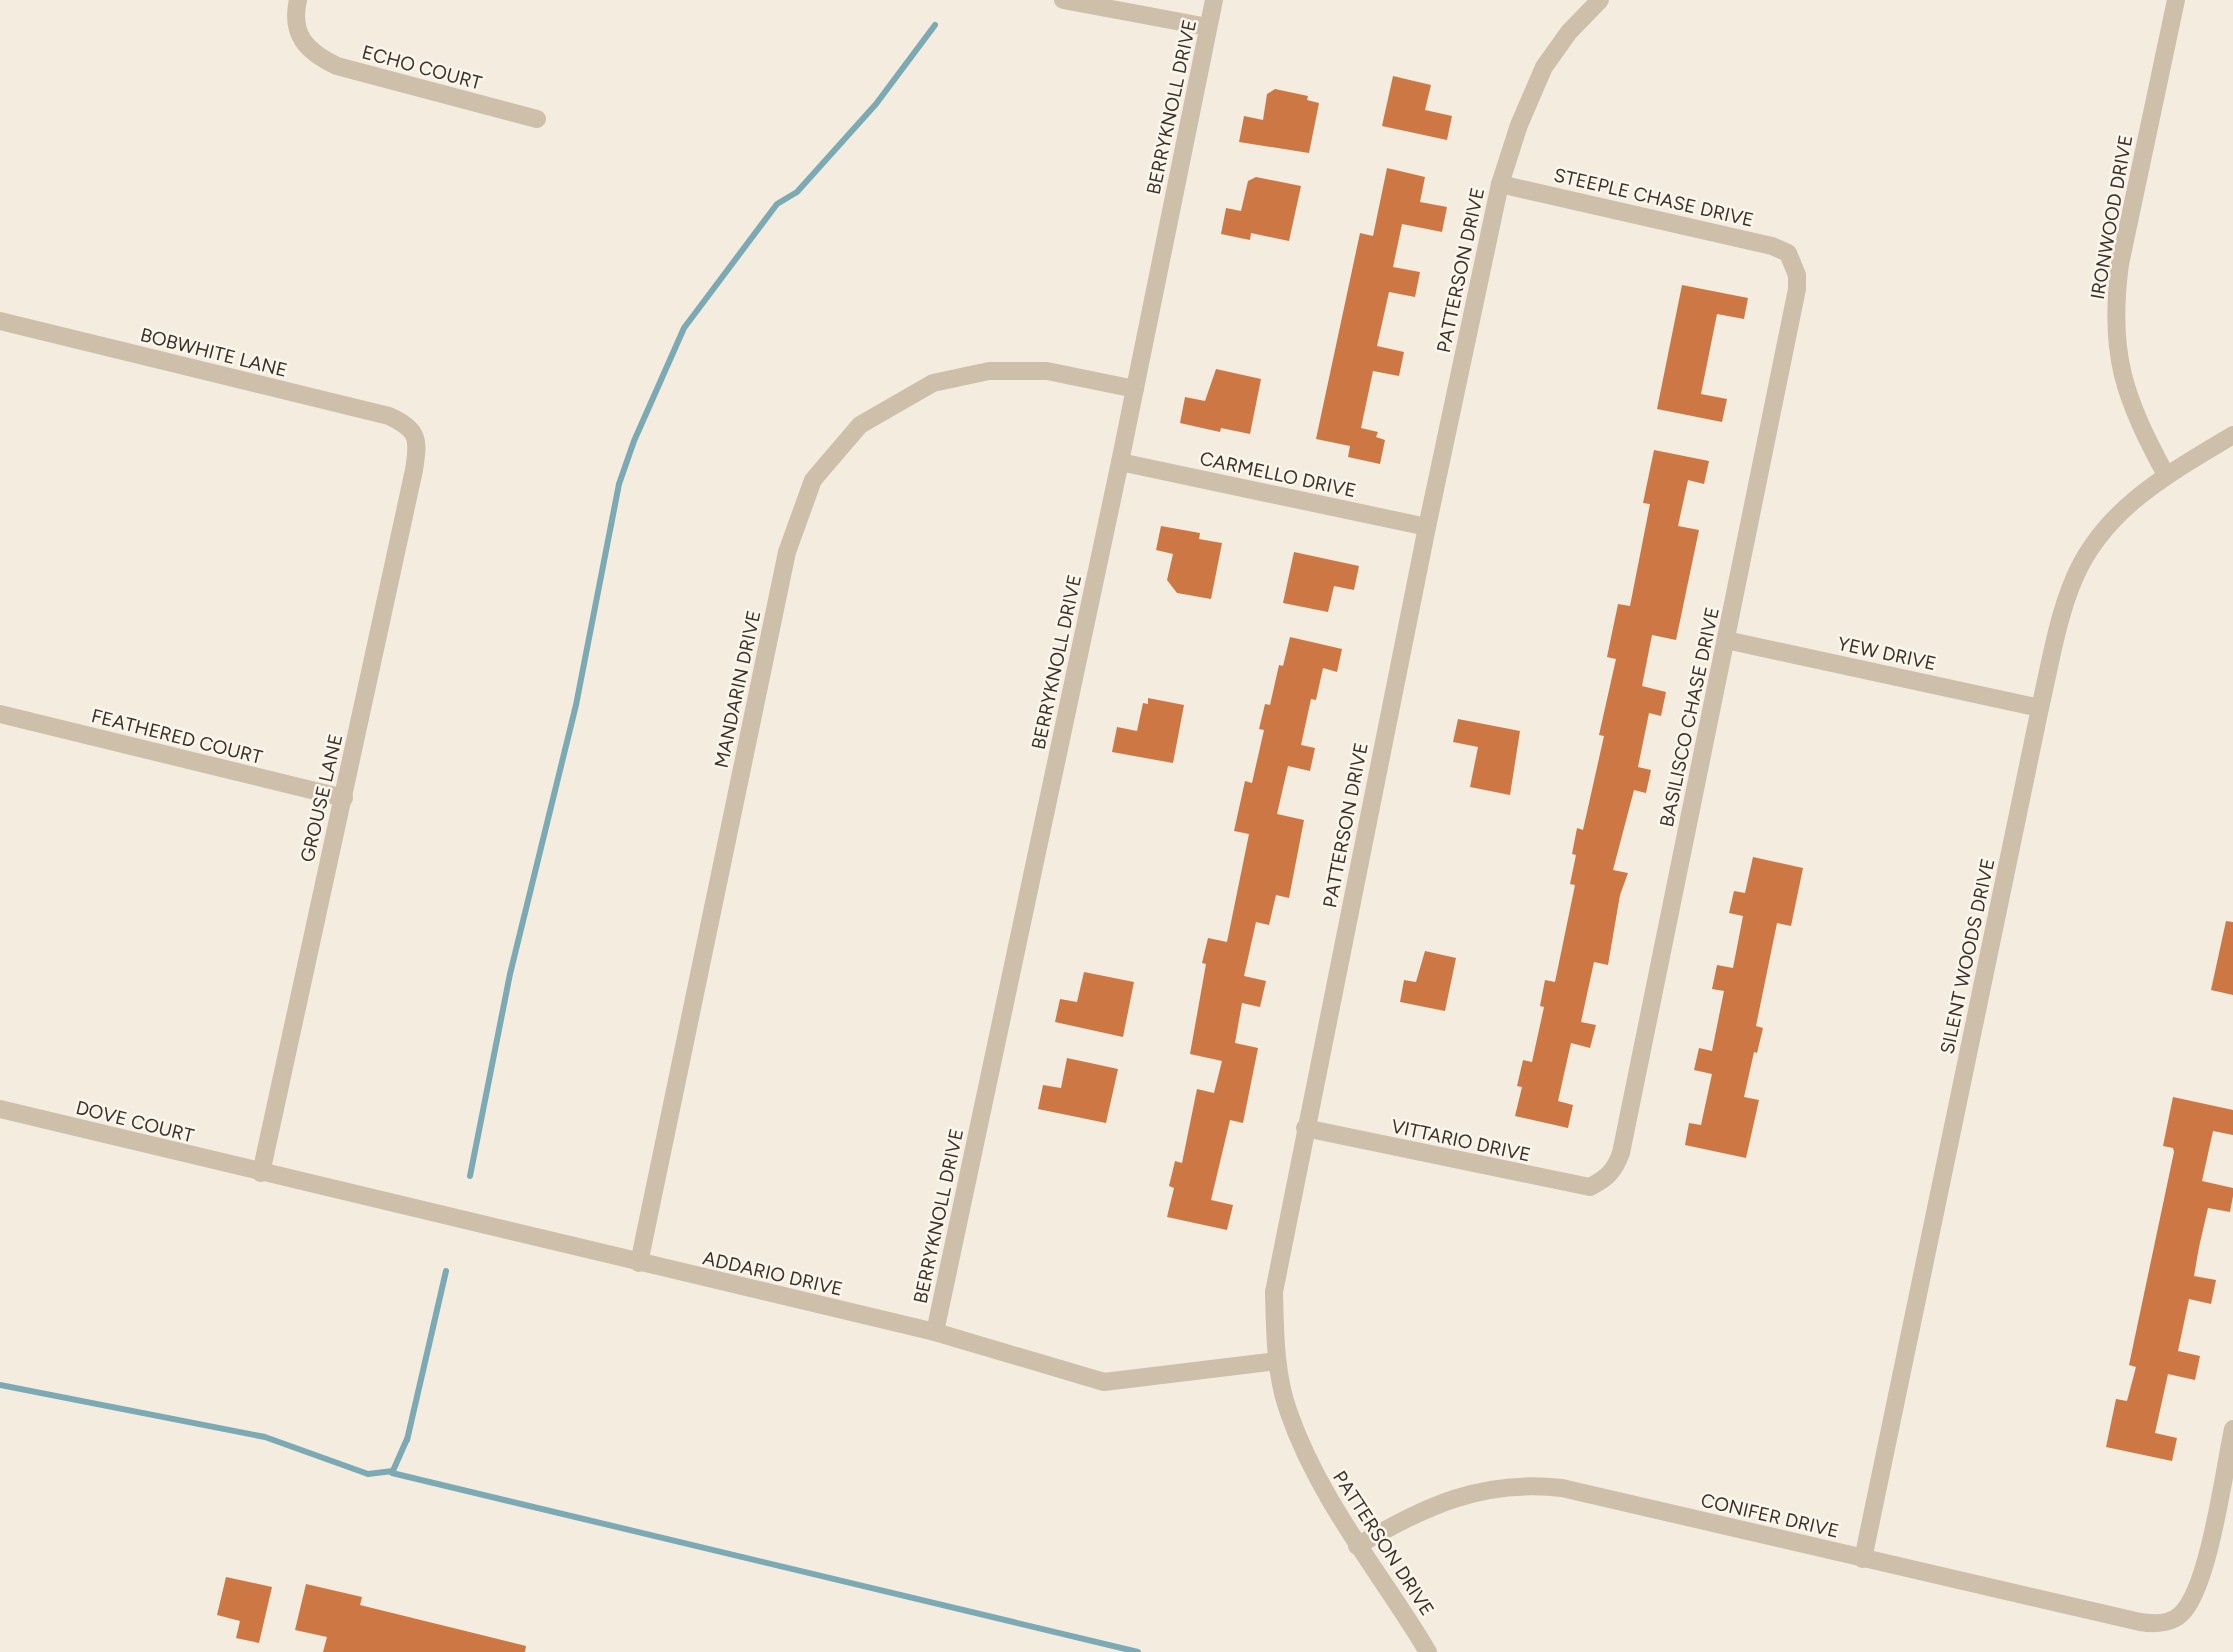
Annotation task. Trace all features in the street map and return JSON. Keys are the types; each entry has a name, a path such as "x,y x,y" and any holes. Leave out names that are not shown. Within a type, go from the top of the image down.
{"street":[{"name":"ECHO COURT","path":"299,0 295,24 303,44 316,56 337,66 537,119"},
{"path":"1063,0 1208,27"},
{"name":"BERRYKNOLL DRIVE","path":"935,1332 1120,462 1214,0"},
{"name":"PATTERSON DRIVE","path":"1428,1652 1357,1546 1307,1458 1288,1411 1277,1361 1274,1292 1427,527 1500,184 1519,125 1544,67 1569,32 1600,0"},
{"name":"IRONWOOD DRIVE","path":"2166,475 2141,429 2124,387 2115,337 2115,305 2120,264 2176,0"},
{"name":"STEEPLE CHASE DRIVE","path":"1500,184 1772,246 1788,253 1793,261"},
{"name":"BASILISCO CHASE DRIVE","path":"1607,1178 1615,1169 1621,1153 1726,640 1797,289 1793,261"},
{"name":"BOBWHITE LANE","path":"0,321 389,416 406,424 414,432"},
{"name":"MANDARIN DRIVE","path":"639,1263 787,552 813,480 860,425 933,383 989,371 1047,371 1135,389"},
{"name":"GROUSE LANE","path":"261,1173 414,470 417,442 414,432"},
{"name":"SILENT WOODS DRIVE","path":"1864,1559 2040,708 2064,606 2087,552 2118,514 2166,475 2233,435"},
{"name":"CARMELLO DRIVE","path":"1120,462 1427,527"},
{"name":"YEW DRIVE","path":"1726,640 2040,708"},
{"name":"FEATHERED COURT","path":"0,714 344,798"},
{"name":"DOVE COURT","path":"0,1109 261,1173"},
{"name":"VITTARIO DRIVE","path":"1305,1128 1566,1184 1590,1187 1607,1178"},
{"name":"ADDARIO DRIVE","path":"261,1173 935,1332 1104,1382 1277,1361"},
{"name":"CONIFER DRIVE","path":"1357,1546 1401,1521 1459,1496 1494,1487 1528,1484 1562,1488 2140,1622 2162,1623 2180,1616 2199,1585 2233,1429"}],"building":[{"path":"1393,76 1431,85 1425,110 1452,116 1447,140 1382,126"},
{"path":"1275,89 1308,96 1307,100 1319,103 1309,153 1239,142 1244,116 1263,120 1267,94"},
{"path":"1387,168 1425,177 1420,202 1447,207 1442,232 1402,224 1393,267 1420,272 1415,297 1389,292 1377,346 1404,352 1399,376 1373,371 1361,428 1378,432 1376,437 1385,440 1380,464 1348,457 1350,446 1316,439 1360,233 1373,236"},
{"path":"1256,177 1301,186 1289,241 1251,233 1250,240 1221,234 1226,208 1241,211 1248,181"},
{"path":"1682,285 1748,298 1744,319 1717,314 1701,394 1727,399 1722,422 1657,409"},
{"path":"1216,369 1261,379 1250,434 1221,428 1220,432 1180,423 1185,397 1205,401"},
{"path":"1654,450 1709,461 1704,484 1688,480 1678,526 1699,530 1676,640 1652,635 1642,686 1666,692 1661,716 1649,713 1638,767 1651,770 1646,793 1634,790 1613,870 1628,873 1620,895 1608,965 1594,962 1581,1022 1596,1025 1590,1048 1571,1043 1558,1101 1573,1105 1568,1128 1515,1116 1522,1087 1517,1086 1523,1060 1532,1062 1544,1007 1540,1006 1545,980 1555,982 1575,885 1570,884 1576,855 1572,854 1577,828 1583,830 1604,736 1599,735 1616,659 1607,657 1618,604 1630,606 1650,504 1643,503"},
{"path":"1161,526 1200,533 1199,539 1222,543 1211,599 1177,593 1167,580 1173,554 1156,550"},
{"path":"1294,552 1359,566 1354,590 1334,586 1328,612 1283,603"},
{"path":"1290,637 1342,649 1337,672 1323,668 1316,700 1311,699 1301,745 1315,748 1310,771 1288,766 1277,814 1304,820 1289,898 1276,895 1269,925 1256,922 1244,976 1266,981 1260,1007 1242,1003 1235,1043 1258,1048 1243,1123 1230,1120 1211,1200 1233,1205 1227,1230 1167,1217 1174,1188 1169,1186 1175,1161 1182,1163 1197,1089 1214,1093 1222,1061 1190,1054 1206,964 1202,963 1208,938 1227,942 1249,834 1234,831 1245,781 1252,783 1264,730 1259,729 1265,704 1270,705 1279,665 1283,666"},
{"path":"1148,698 1184,705 1173,763 1112,752 1117,727 1137,731 1143,703 1148,704"},
{"path":"1458,719 1520,731 1510,795 1470,787 1478,747 1453,742"},
{"path":"1753,857 1803,868 1791,926 1777,923 1756,1026 1763,1028 1757,1053 1754,1052 1744,1097 1759,1100 1746,1158 1685,1145 1689,1123 1701,1125 1712,1074 1694,1070 1699,1048 1712,1051 1724,991 1712,989 1717,965 1733,968 1743,916 1729,913 1734,891 1745,893"},
{"path":"2226,921 2233,922 2233,995 2211,990"},
{"path":"1425,951 1456,958 1445,1011 1400,1002 1404,980 1416,982"},
{"path":"1084,972 1134,982 1123,1037 1055,1022 1060,999 1077,1002"},
{"path":"1067,1058 1118,1069 1106,1123 1038,1109 1043,1085 1061,1088"},
{"path":"2173,1097 2233,1110 2233,1135 2213,1131 2202,1181 2233,1188 2233,1196 2230,1212 2208,1208 2199,1247 2194,1276 2216,1280 2211,1304 2189,1299 2178,1351 2200,1356 2195,1380 2168,1374 2155,1433 2177,1438 2172,1461 2106,1447 2116,1399 2127,1401 2136,1367 2129,1365 2174,1152 2173,1148 2163,1146"},
{"path":"226,1577 272,1587 259,1643 236,1638 240,1621 217,1615"},
{"path":"306,1584 362,1597 360,1605 526,1646 525,1652 323,1652 327,1637 295,1630"}],"waterway":[{"path":"470,1176 510,974 576,705 619,484 634,441 684,328 777,204 797,192 876,104 935,25"},
{"path":"407,1440 446,1271"},
{"path":"0,1385 265,1437 368,1474 393,1471"},
{"path":"407,1439 392,1473 1138,1652"}]}
